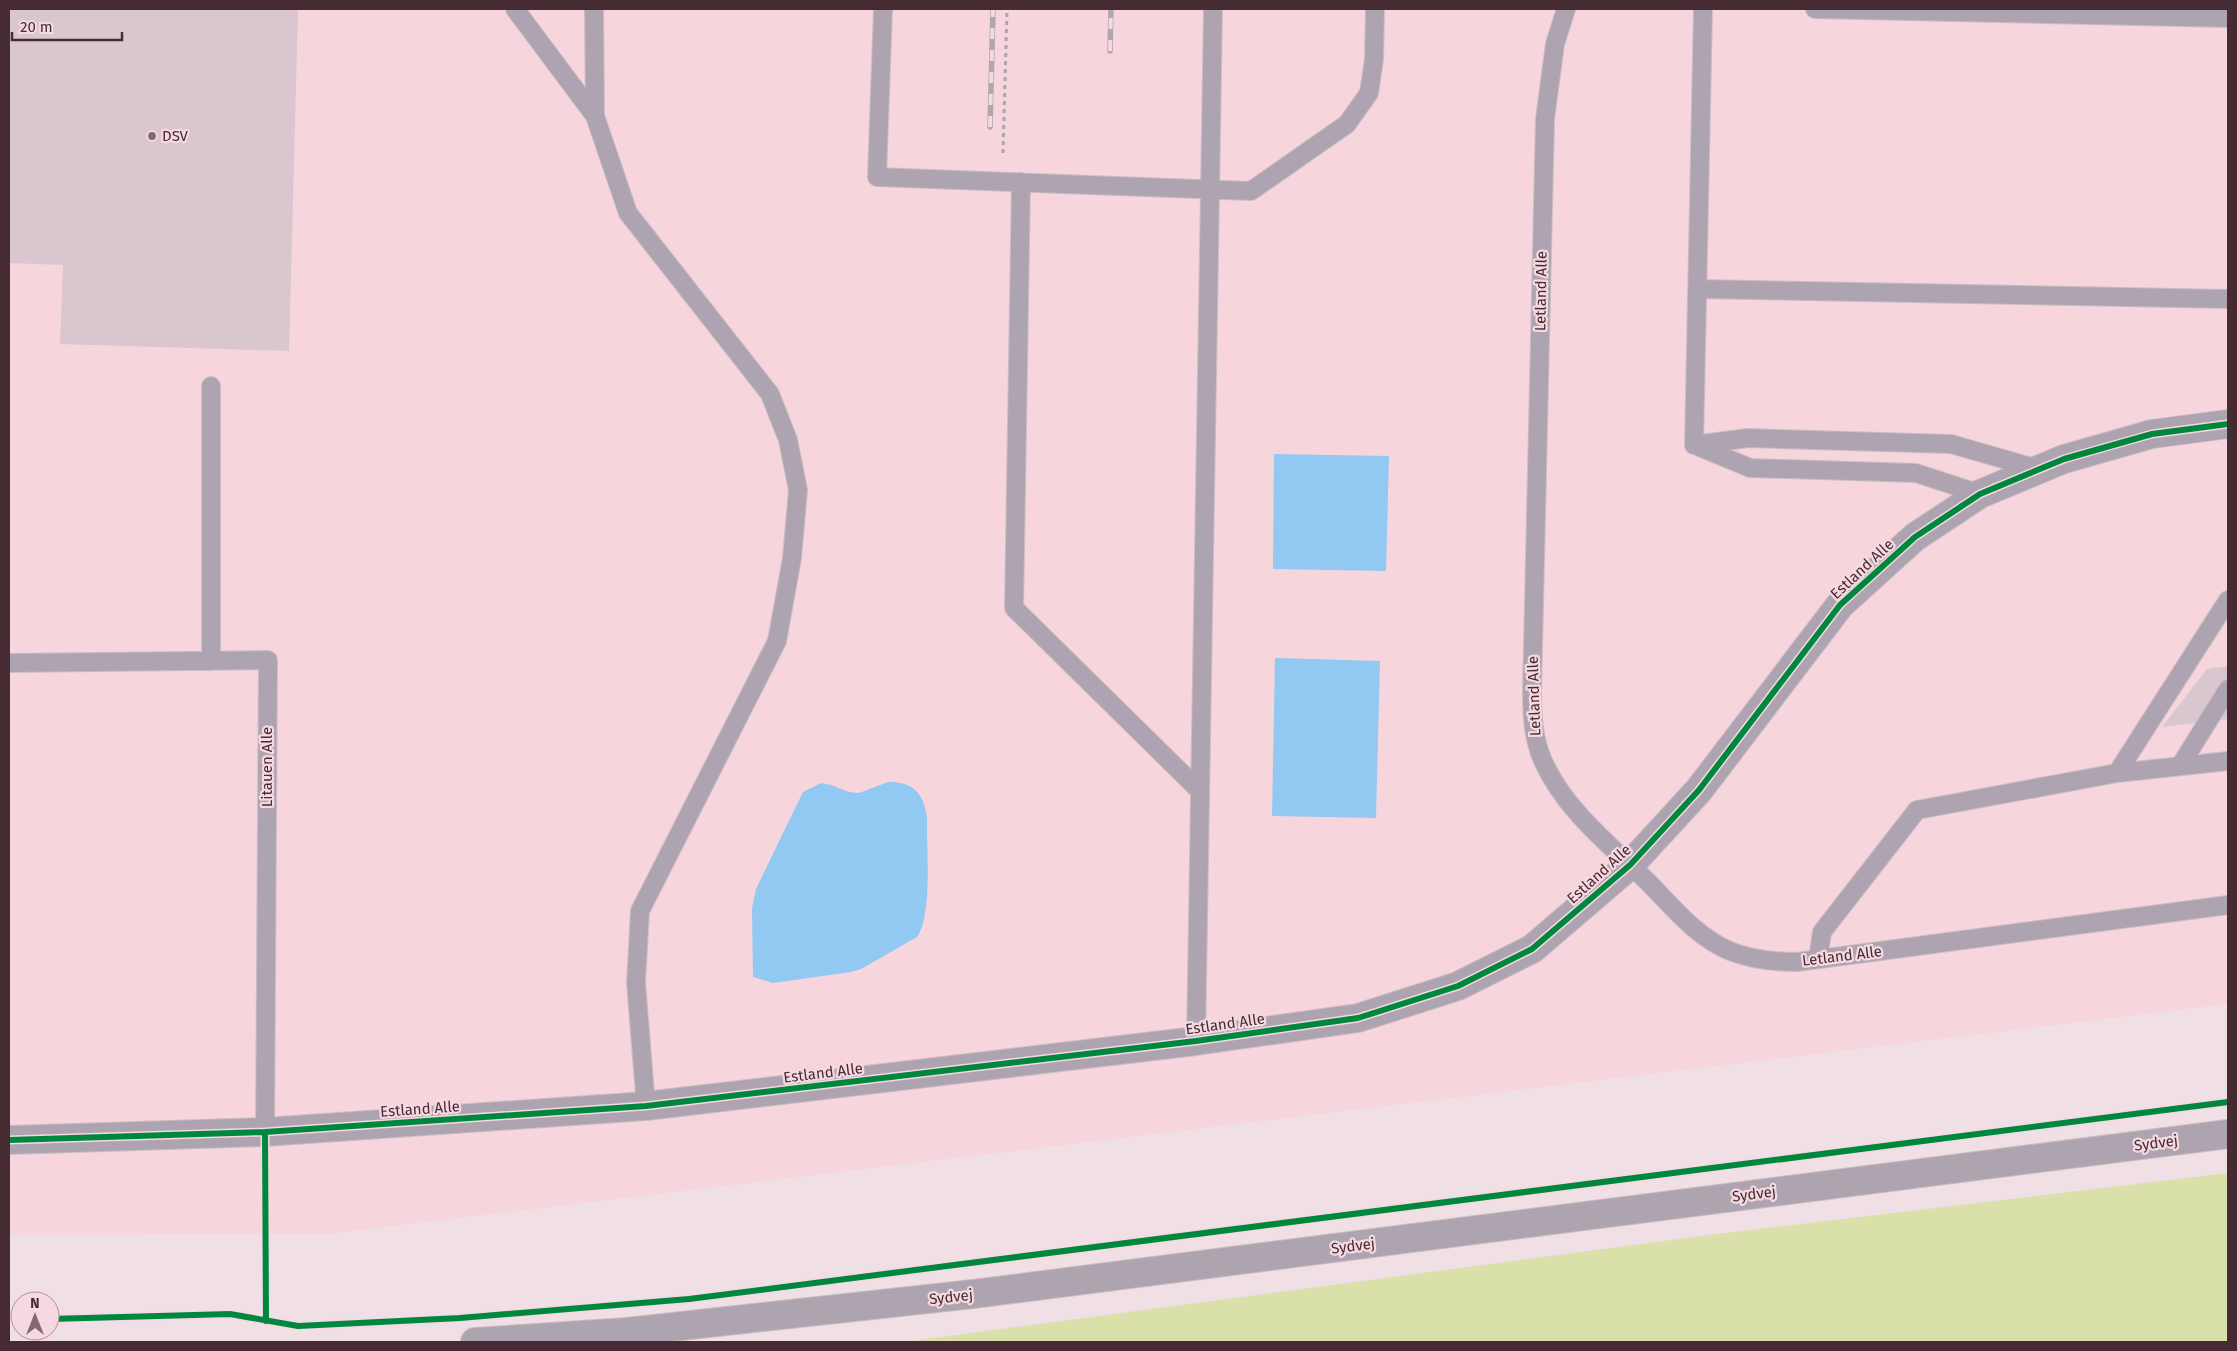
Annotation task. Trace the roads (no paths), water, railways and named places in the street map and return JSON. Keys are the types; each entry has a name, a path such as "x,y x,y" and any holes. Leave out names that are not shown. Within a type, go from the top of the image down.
{"main road":[{"name":"Sydvej","path":"475,1342 627,1332 973,1294 2228,1134"}],"street":[{"name":"Estland Alle","path":"9,1140 266,1132 646,1106 1196,1041 1358,1018 1458,986 1532,949 1630,865 1699,790 1840,605 1915,537 1980,494 2064,459 2152,434 2228,424"}],"lane":[{"path":"515,9 595,116 628,213 770,394 788,440 798,490 792,558 777,641 640,910 636,983 646,1106"},
{"path":"594,9 595,116"},
{"path":"883,9 877,177 1251,191 1347,124 1369,93 1374,59 1375,9"},
{"path":"1196,1041 1213,9"},
{"name":"Letland Alle","path":"1566,9 1555,44 1546,119 1532,690 1533,724 1536,744 1561,794 1580,816 1681,917 1704,936 1729,951 1754,959 1777,962 1818,959 2228,905"},
{"path":"1694,445 1703,9"},
{"path":"1815,9 2228,18"},
{"path":"1021,182 1014,608 1200,791"},
{"path":"1697,289 2228,299"},
{"path":"211,386 211,661"},
{"path":"1694,445 1748,438 1951,444 2038,469"},
{"path":"1694,445 1750,468 1916,473 1980,494"},
{"path":"2116,773 2228,600"},
{"name":"Litauen Alle","path":"9,663 268,660 266,1132"},
{"path":"2180,766 2228,689"},
{"path":"1818,959 1822,932 1917,810 2116,773 2228,761"}],"water":[{"path":"1274,454 1389,456 1386,571 1273,569"},
{"path":"1275,658 1380,661 1376,818 1272,816"},
{"path":"888,782 904,784 915,790 923,801 927,817 927,897 922,926 917,937 861,969 851,972 773,983 753,977 752,908 756,889 803,792 821,783 849,792 859,793"}],"railway":[{"path":"990,127 993,9"},
{"path":"1110,51 1111,9"}],"place":[{"name":"DSV","path":"152,136"}]}
